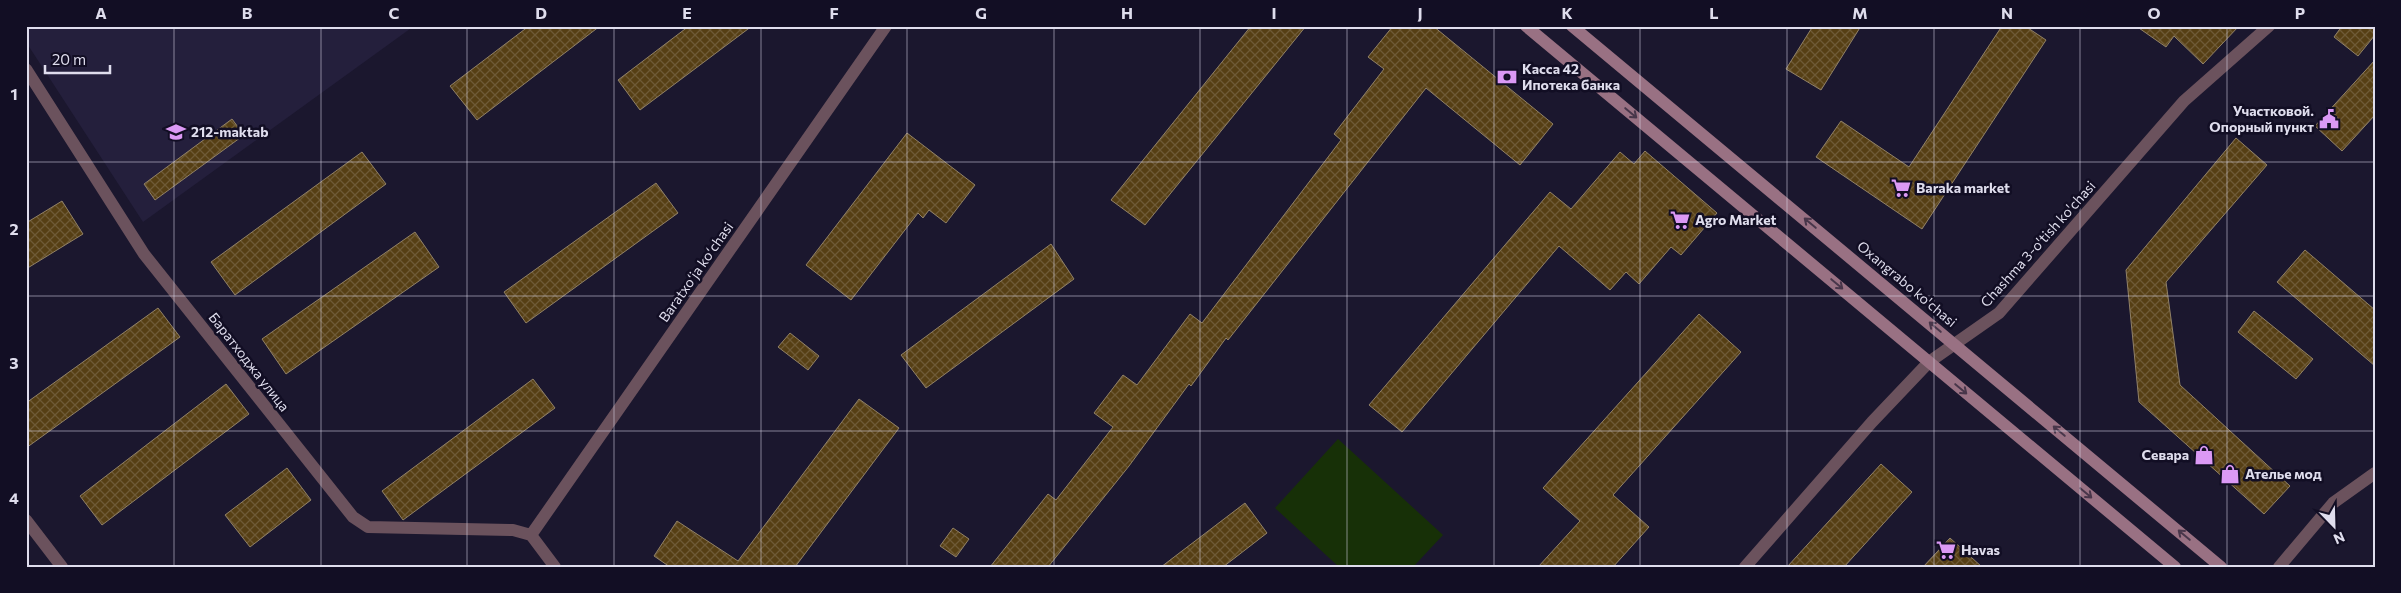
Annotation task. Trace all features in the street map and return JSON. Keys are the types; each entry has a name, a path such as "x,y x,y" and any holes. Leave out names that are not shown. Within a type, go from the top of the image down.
{"main road":[{"path":"1526,26 2176,567"},
{"name":"Oxangrabo ko'chasi","path":"1572,26 1956,344 2221,567"}],"street":[{"name":"Baratxoʻja koʻchasi","path":"531,535 886,26"},
{"name":"Chashma 3-o'tish ko'chasi","path":"1745,567 1872,422 1929,362 1999,313 2184,101 2269,26"},
{"name":"Баратходжа улица","path":"26,69 144,254 352,517 368,527 513,530 531,535"},
{"path":"2279,567 2333,503 2375,473"},
{"path":"26,520 62,567"},
{"path":"531,535 555,567"}],"shaded area":[{"name":"212-maktab","path":"26,26 414,26 143,222 26,42"}],"green space":[{"path":"1338,439 1443,535 1413,567 1339,567 1275,508"}],"building":[{"path":"529,26 600,26 477,120 450,86"},
{"path":"689,26 752,26 640,110 618,80"},
{"path":"1251,26 1306,26 1145,225 1111,200"},
{"path":"1393,26 1433,26 1553,124 1520,165 1426,88 1228,340 1226,338 1191,386 1189,384 1129,466 1048,567 990,567 1048,494 1056,500 1113,427 1094,413 1123,375 1137,385 1190,314 1202,323 1341,140 1334,134 1384,69 1368,57"},
{"path":"1813,26 1861,26 1821,90 1786,69"},
{"path":"2002,26 2025,26 2046,40 1922,229 1816,157 1841,121 1909,167"},
{"path":"2136,26 2239,26 2203,64 2174,36 2166,47"},
{"path":"2342,26 2375,26 2375,35 2358,56 2334,37"},
{"path":"2375,60 2375,115 2342,151 2315,126"},
{"path":"232,119 244,135 155,200 144,184"},
{"path":"907,133 975,185 946,223 929,210 923,218 918,213 851,300 806,265"},
{"path":"2236,138 2267,165 2166,282 2180,385 2290,486 2264,514 2139,402 2126,270"},
{"path":"1645,151 1717,213 1681,255 1671,247 1639,284 1626,272 1610,290 1559,246 1402,432 1369,405 1550,192 1571,209 1620,152 1634,164"},
{"path":"362,152 386,184 235,295 211,262"},
{"path":"656,183 678,213 526,323 504,292"},
{"path":"62,201 83,234 26,269 26,223"},
{"path":"415,232 439,267 286,374 262,339"},
{"path":"1051,244 1074,279 926,388 901,355"},
{"path":"2305,250 2375,310 2375,366 2277,282"},
{"path":"158,308 180,337 26,448 26,403"},
{"path":"2254,311 2313,359 2296,379 2238,332"},
{"path":"1699,314 1741,352 1613,495 1649,527 1613,567 1538,567 1580,521 1543,488"},
{"path":"790,333 819,356 808,370 778,347"},
{"path":"533,379 555,408 403,520 382,491"},
{"path":"226,384 249,414 102,525 80,496"},
{"path":"859,399 899,428 795,567 670,567 654,556 677,521 738,561"},
{"path":"1881,464 1912,492 1844,567 1787,567"},
{"path":"287,468 311,500 250,547 225,515"},
{"path":"1245,503 1267,533 1223,567 1161,567"},
{"path":"953,528 969,539 956,557 940,546"},
{"path":"1950,538 1982,567 1923,567"}],"place":[{"name":"Касса 42 Ипотека банка","path":"1507,77"},
{"name":"Участковой. Опорный пункт","path":"2329,119"},
{"name":"212-maktab","path":"176,132"},
{"name":"Baraka market","path":"1901,188"},
{"name":"Agro Market","path":"1680,220"},
{"name":"Севара","path":"2204,455"},
{"name":"Ателье мод","path":"2230,474"},
{"name":"Havas","path":"1946,550"}]}
